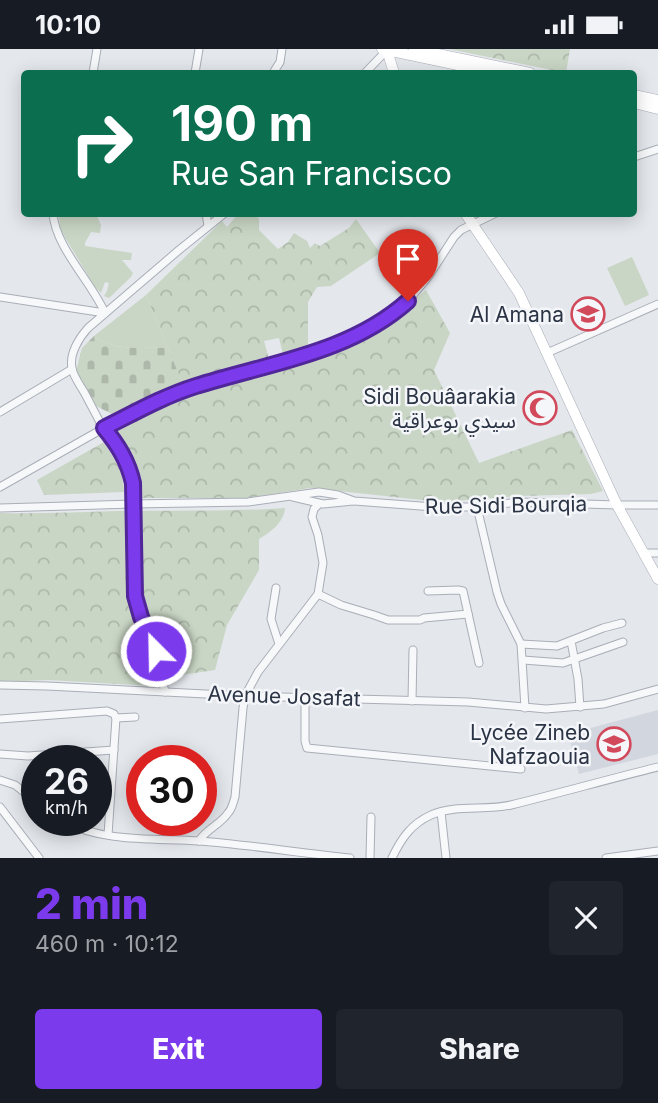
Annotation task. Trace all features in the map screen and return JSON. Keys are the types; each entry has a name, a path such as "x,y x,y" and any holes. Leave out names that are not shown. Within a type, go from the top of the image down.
{"street":[{"path":"94,70 97,49"},
{"path":"196,70 199,49"},
{"path":"275,70 280,62 282,49"},
{"path":"368,70 386,49"},
{"path":"386,49 393,70"},
{"path":"386,49 482,70"},
{"path":"414,49 516,70"},
{"path":"637,96 658,100"},
{"path":"637,104 658,109"},
{"path":"637,156 658,149"},
{"path":"54,217 59,238 105,313"},
{"path":"207,217 208,226"},
{"path":"164,692 157,655 135,596 133,483 130,470 124,455 104,428 72,369 71,362 79,339 88,328 220,217"},
{"path":"467,217 519,293 617,505 658,579"},
{"path":"0,487 169,395 287,361 366,331 408,301 428,277 454,237 486,217"},
{"path":"0,297 105,313"},
{"path":"547,353 658,304"},
{"path":"0,412 72,369"},
{"name":"Rue Sidi Bourqia","path":"0,508 248,502 319,492 354,501"},
{"name":"Rue Sidi Bourqia","path":"291,497 319,504 354,501 434,507 477,507 519,502 658,505"},
{"path":"199,841 226,816 235,797 245,697 258,672 318,594 323,563 313,514 319,504"},
{"path":"477,507 497,592 521,644 525,708"},
{"path":"643,553 658,553"},
{"path":"276,588 271,619 279,644"},
{"path":"428,591 462,590 479,663"},
{"path":"318,594 341,605 388,620 420,620 468,614"},
{"path":"521,644 554,646 622,623"},
{"path":"571,641 580,707"},
{"path":"523,660 563,663 623,642"},
{"path":"412,701 413,650"},
{"name":"Avenue Josafat","path":"0,685 47,685 245,697 468,702 546,709 604,704 658,689"},
{"path":"305,697 304,741 308,749 521,769"},
{"path":"0,719 112,712 116,719 112,778"},
{"path":"116,719 135,717"},
{"path":"0,754 28,756 114,750"},
{"path":"391,858 410,829 429,816 441,812 509,805 658,767"},
{"path":"0,780 21,790"},
{"path":"0,807 39,858"},
{"path":"441,812 446,858"},
{"path":"370,858 371,817"},
{"path":"112,836 199,841 350,858"},
{"path":"606,858 658,851"}],"shaded area":[{"name":"Lycée Zineb Nafzaouia","path":"658,710 658,754 579,774 568,734"}],"green space":[{"path":"449,49 570,49 566,70 551,70"},
{"path":"59,217 97,217 101,225 100,233 91,232 85,246 132,253 131,260 122,260 133,273 131,277 109,298 104,296 109,283 105,282 101,293 95,287 60,229"},
{"path":"235,217 257,217 259,230 278,249 288,242 294,233 307,241 310,248 315,243 320,246 349,228 356,219 380,253 331,286 317,287 308,302 308,345 283,354 279,338 264,341 269,359 182,382 146,295 222,221 227,227"},
{"path":"632,257 649,295 625,306 607,268"},
{"path":"426,290 450,333 434,370 479,463 572,430 603,491 591,494 441,502 310,488 247,498 140,498 139,478 134,460 125,444 112,430 229,380 289,367 359,341 385,326"},
{"path":"146,295 168,348 120,347 94,336"},
{"path":"94,336 120,347 168,348 182,382 112,414 96,406 76,371 82,348"},
{"path":"104,442 120,472 124,492 44,495 37,480"},
{"path":"285,508 279,522 259,539 259,570 227,625 215,670 154,679 153,686 48,680 0,682 0,513"}],"place":[{"name":"Al Amana","path":"588,314"},
{"name":"Sidi Bouâarakia سيدي بوعراقية","path":"540,408"},
{"name":"Lycée Zineb Nafzaouia","path":"614,744"}],"route":[{"path":"156,651 135,596 133,483 130,470 124,455 104,428 169,395 342,342 384,320 408,301"}]}
